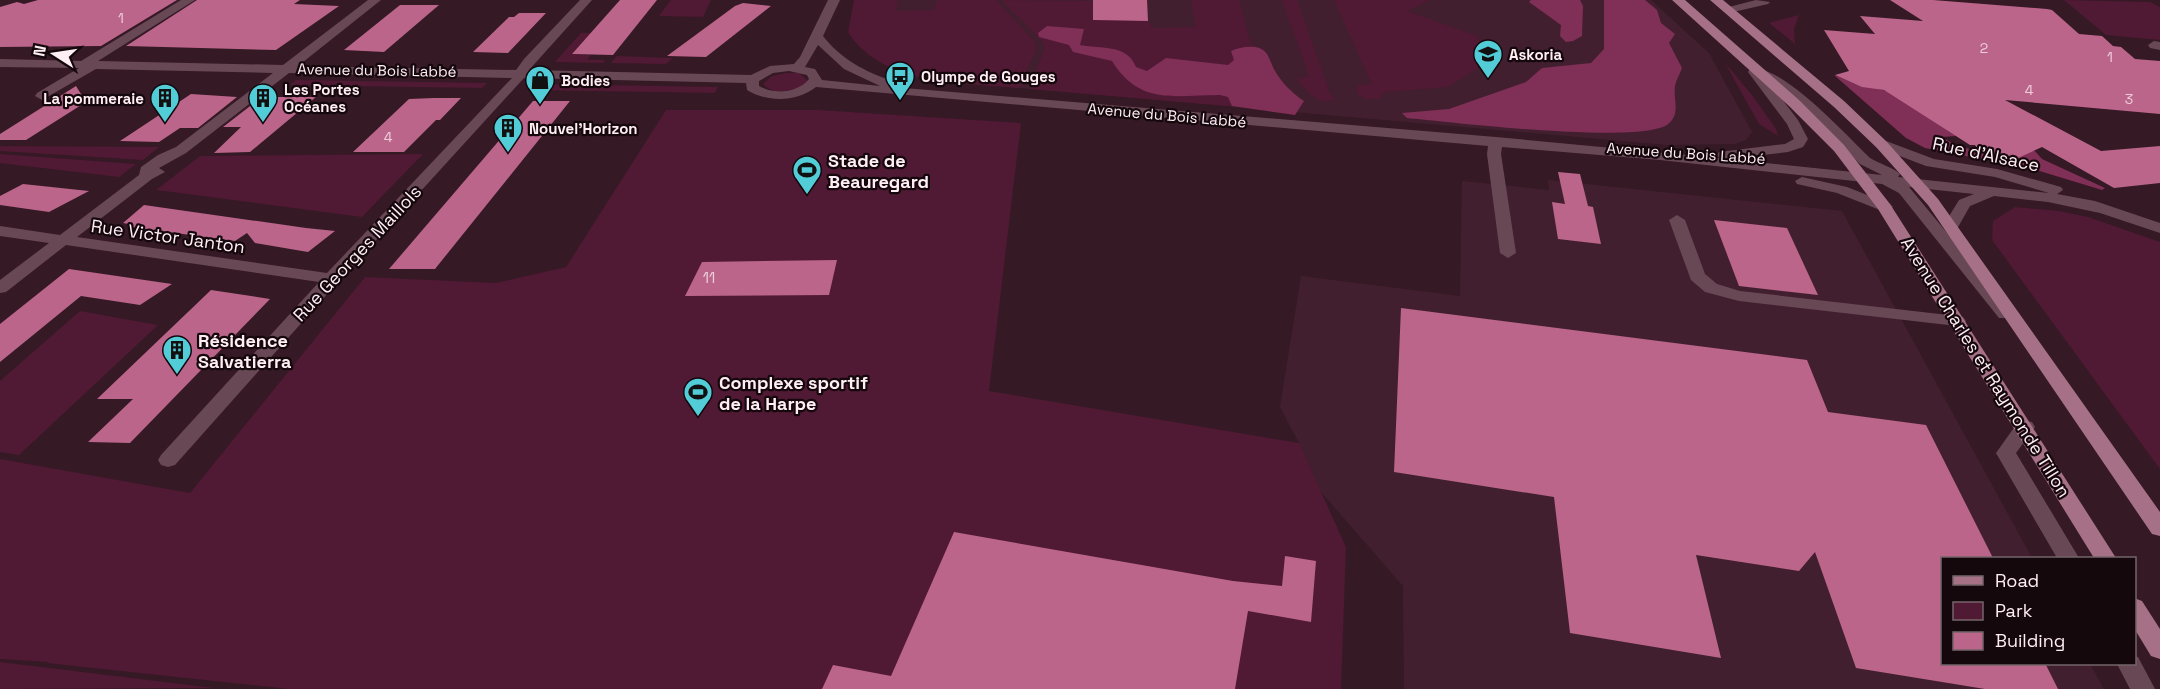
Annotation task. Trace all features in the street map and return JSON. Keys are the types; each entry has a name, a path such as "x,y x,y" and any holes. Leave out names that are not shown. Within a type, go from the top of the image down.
{"main road":[{"name":"Avenue Charles et Raymonde Tillon","path":"1678,0 1809,118 1858,172 1885,207 2104,557"},
{"name":"Avenue Charles et Raymonde Tillon","path":"1716,0 1839,104 1912,177 1951,226 2160,528"},
{"path":"2136,610 2160,648"}],"street":[{"path":"42,96 189,0"},
{"path":"0,288 147,176 164,170 174,163 181,157 181,150 375,0"},
{"name":"Rue Georges Maillols","path":"168,460 586,0"},
{"path":"798,68 806,58 834,0"},
{"path":"1729,10 1764,2 1762,0"},
{"path":"817,36 837,58 860,73 924,94"},
{"name":"Avenue du Bois Labbé","path":"0,63 522,72 753,79"},
{"name":"Avenue Charles et Raymonde Tillon","path":"1715,159 1788,148 1798,144 1802,139 1793,123 1748,63"},
{"name":"Avenue Charles et Raymonde Tillon","path":"1748,63 1794,93 1878,174 1904,190 2050,368"},
{"path":"798,68 815,75 814,83 802,90 772,94 756,91 752,87 753,79 770,70 798,68"},
{"name":"Avenue du Bois Labbé","path":"814,83 1858,172"},
{"path":"1496,141 1494,154 1508,253"},
{"name":"Rue d'Alsace","path":"1881,144 1931,163 1996,173 2050,188 2155,227"},
{"name":"Avenue du Bois Labbé","path":"1715,159 1842,190 1885,207"},
{"name":"Avenue Charles et Raymonde Tillon","path":"1858,172 1912,177"},
{"name":"Rue d'Alsace","path":"1912,177 2050,188"},
{"name":"Rue d'Alsace","path":"1912,177 1992,192 2048,197 2100,208"},
{"name":"Rue d'Alsace","path":"1951,226 1964,202 1992,192"},
{"path":"2155,227 2160,211"},
{"path":"1677,220 1697,276 1711,288 1739,296 1957,321"},
{"name":"Rue Victor Janton","path":"0,231 331,279"},
{"path":"2025,427 2006,453 2067,557"},
{"path":"2130,665 2143,689"}],"shaded area":[{"name":"Askoria","path":"862,0 1651,0 1709,53 1752,132 1746,140 1735,144 1667,145 931,80 885,65"},
{"path":"1531,0 1580,0 1583,6 1582,36 1566,42 1560,36 1561,25 1529,2"},
{"path":"1604,0 1645,0 1657,10 1661,23 1675,34 1669,43 1682,68 1675,86 1674,116 1668,124 1651,130 1586,132 1407,118 1402,113 1449,109 1526,82 1542,68 1591,63 1604,49"},
{"path":"1047,26 1084,29 1080,45 1120,51 1127,54 1136,67 1147,71 1166,58 1228,65 1234,60 1231,51 1245,47 1259,48 1267,54 1284,84 1304,101 1295,115 1232,106 1228,97 1220,95 1173,96 1147,92 1134,85 1112,61 1073,52 1069,45 1039,37 1038,33"},
{"path":"1834,75 1856,84 1887,91 1956,136 1942,137 1952,143 1987,152 2034,150 2042,159 2105,188 2102,190 2033,169 1925,148 1906,138"},
{"path":"1548,180 1842,211 2031,557 1941,557 1941,665 2091,665 2104,689 1404,689 1403,586 1314,484 1299,481 1299,443 1280,407 1301,276 1460,296 1462,181 1549,190"}],"green space":[{"path":"671,0 711,0 703,17 659,16"},
{"path":"854,0 898,0 896,11 934,10 937,0 996,0 1034,41 1036,49 1019,88 949,82 902,72 881,63 863,50 848,32"},
{"path":"1001,0 1093,1 1093,20 1149,21 1152,28 1196,27 1191,0 1239,0 1257,67 1240,107 1029,89 1045,48 1043,42"},
{"path":"1282,0 1297,0 1330,93 1335,99 1318,100 1297,79 1309,76"},
{"path":"1334,0 1430,0 1407,11 1477,36 1494,68 1482,65 1448,87 1384,92 1379,99 1365,99 1357,93 1358,85 1372,84"},
{"path":"2064,0 2150,2 2160,7 2160,40 2106,35"},
{"path":"1799,15 1794,29 1795,44 1769,23"},
{"path":"581,33 630,34 625,40 585,39 572,54 591,55 587,60 605,60 603,63 555,62"},
{"path":"617,56 673,58 666,64 611,63"},
{"path":"1725,63 1752,95 1776,129 1778,136 1759,124"},
{"path":"799,73 808,81 786,92 773,91 763,84 772,76"},
{"path":"296,80 487,83 482,88 290,85"},
{"path":"534,84 718,87 715,93 529,90"},
{"name":"Complexe sportif de la Harpe","path":"666,110 818,110 1021,123 989,391 1299,443 1346,547 1341,689 289,689 48,662 0,659 0,459 190,493 365,277 496,283 566,267"},
{"path":"0,146 159,147 143,160 0,151"},
{"path":"0,154 136,164 119,177 0,163"},
{"path":"423,154 362,217 156,190 200,156"},
{"path":"2015,207 2059,211 2088,217 2160,242 2160,469 1992,240 1993,221"},
{"path":"80,311 158,325 19,455 0,452 0,381"},
{"path":"0,662 214,688 0,689"}],"building":[{"path":"38,0 177,0 101,46 0,47 0,7 17,2 24,4"},
{"path":"197,0 300,0 294,4 339,6 276,50 126,46"},
{"path":"620,0 657,0 613,55 572,54"},
{"path":"1093,0 1147,0 1148,21 1093,20"},
{"path":"1890,0 1933,0 2052,10 2079,34 2102,36 2113,46 2121,47 2135,59 2160,61 2160,114 2005,100 2101,151 2160,146 2160,183 2114,188 2042,147 2018,158 1978,150 1975,145 1970,145 1884,90 1862,87 1835,75 1849,71 1824,30 1875,34 1860,16 1923,21"},
{"path":"743,3 771,6 706,57 667,56 735,6"},
{"path":"400,5 439,5 384,52 344,50"},
{"path":"519,13 546,13 508,53 473,52 509,17 514,17"},
{"path":"76,86 86,102 26,140 0,140 0,134"},
{"name":"La pommeraie","path":"191,94 237,97 198,128 180,128 159,142 120,141"},
{"path":"262,97 316,97 250,152 214,153 241,127 223,127"},
{"path":"461,98 404,152 353,152 409,99"},
{"path":"533,101 570,101 435,269 389,269"},
{"path":"1558,172 1580,174 1588,206 1593,207 1601,244 1558,239 1552,202 1565,204"},
{"path":"23,184 89,191 49,212 0,205 0,196"},
{"path":"144,205 335,231 308,252 255,243 247,233 235,241 131,227 134,225 123,223"},
{"path":"1714,220 1787,228 1818,295 1739,286"},
{"path":"837,260 829,295 685,296 702,262"},
{"path":"69,269 172,284 140,305 81,296 0,362 0,324"},
{"name":"Résidence Salvatierra","path":"211,290 270,299 130,443 88,442 133,399 97,399"},
{"path":"1401,308 1807,360 1828,412 1926,425 1992,557 1941,557 1941,665 2046,665 2058,689 1985,689 1856,668 1815,552 1799,571 1696,555 1721,658 1570,633 1554,497 1394,472"},
{"path":"954,532 1233,581 1282,586 1285,556 1316,561 1311,622 1248,611 1235,689 822,689 833,665 891,676"}],"place":[{"name":"Askoria","path":"1488,80"},
{"name":"Olympe de Gouges","path":"900,102"},
{"name":"Bodies","path":"540,106"},
{"name":"La pommeraie","path":"165,124"},
{"name":"Les Portes Océanes","path":"263,124"},
{"name":"Nouvel'Horizon","path":"508,154"},
{"name":"Stade de Beauregard","path":"807,196"},
{"name":"Résidence Salvatierra","path":"177,376"},
{"name":"Complexe sportif de la Harpe","path":"698,418"}]}
